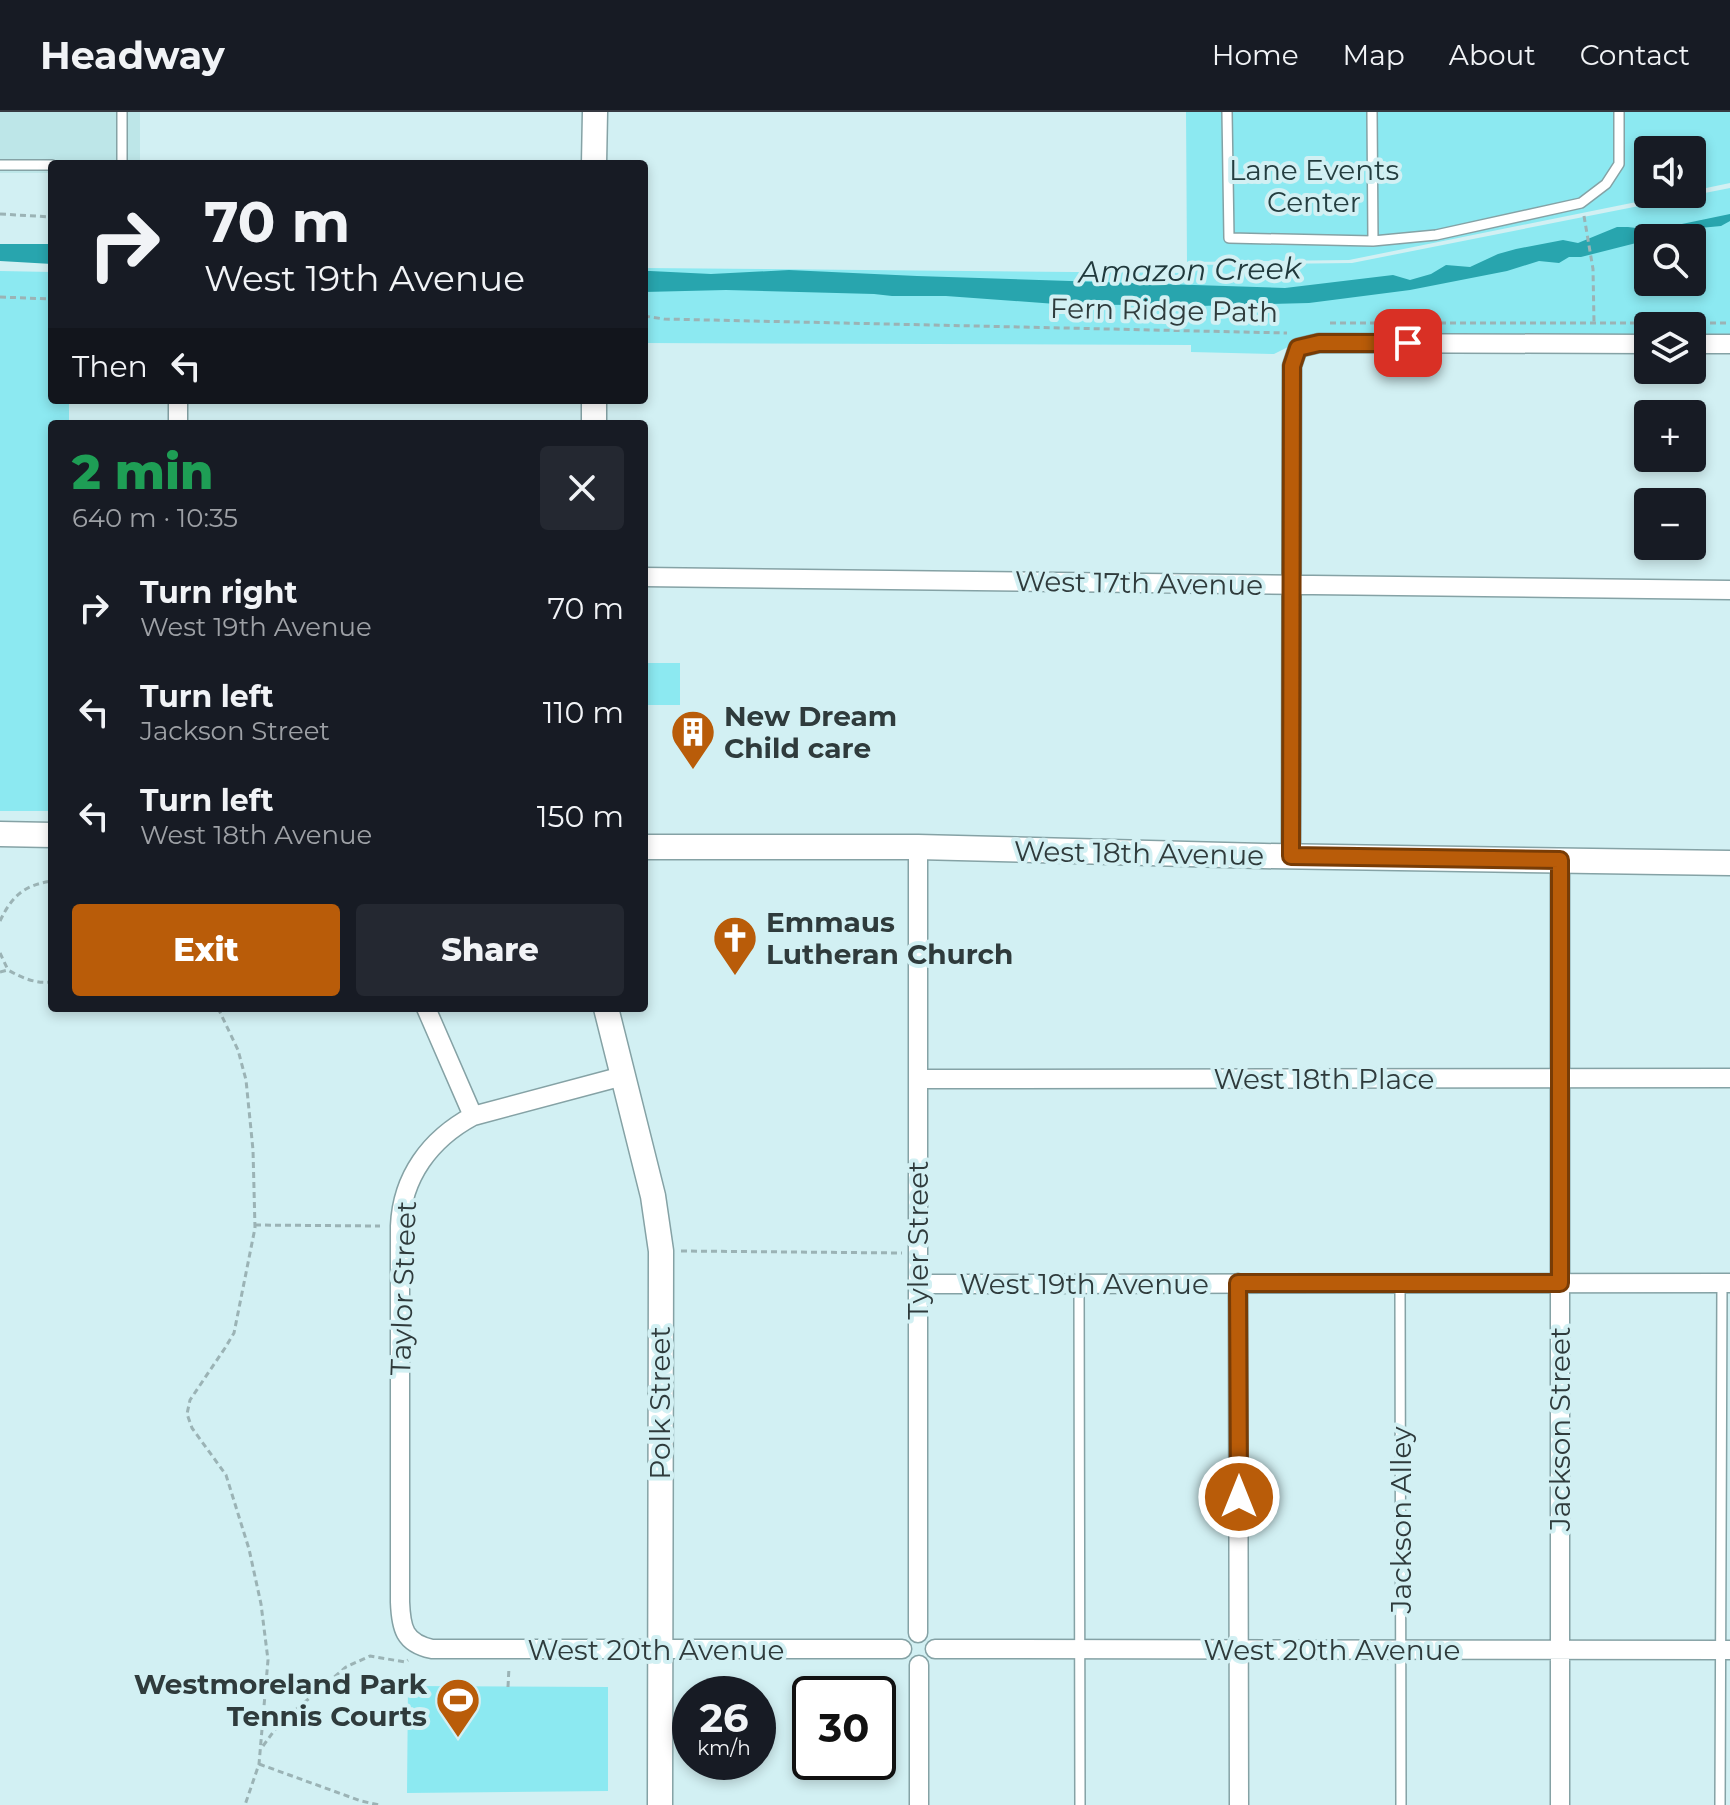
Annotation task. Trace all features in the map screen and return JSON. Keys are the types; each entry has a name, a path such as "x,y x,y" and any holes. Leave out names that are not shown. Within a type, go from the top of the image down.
{"main road":[{"path":"594,160 595,112"},
{"path":"0,834 48,835"},
{"name":"West 18th Avenue","path":"648,847 918,847 1730,863"},
{"name":"Polk Street","path":"607,1012 653,1196 661,1251 660,1805"}],"street":[{"path":"1291,856 1292,366 1297,340 1319,343 1634,344"},
{"path":"1706,344 1730,344"},
{"name":"West 17th Avenue","path":"648,577 1730,590"},
{"name":"Tyler Street","path":"918,847 918,1633"},
{"name":"Jackson Street","path":"1560,860 1560,1805"},
{"path":"428,1012 473,1116"},
{"name":"Taylor Street","path":"417,1644 404,1630 401,1621 400,1226 403,1197 416,1168 445,1134 473,1116 623,1076"},
{"name":"West 18th Place","path":"918,1079 1730,1078"},
{"path":"1238,1283 1239,1805"},
{"name":"West 19th Avenue","path":"918,1284 1726,1283"},
{"path":"918,1633 929,1637 935,1649 930,1661 919,1665 907,1661 902,1649 907,1637 918,1633"},
{"name":"West 20th Avenue","path":"417,1644 432,1649 509,1650 902,1649"},
{"name":"West 20th Avenue","path":"935,1649 1725,1650"},
{"path":"919,1665 919,1805"}],"lane":[{"path":"122,112 122,160"},
{"path":"1227,112 1229,238 1373,241 1436,235 1581,203 1606,184 1619,164 1619,112"},
{"path":"1372,112 1373,241"},
{"path":"0,165 48,165"},
{"name":"Jackson Alley","path":"1400,1283 1401,1805"},
{"path":"1720,1805 1725,1650 1726,1283"},
{"path":"1079,1284 1080,1805"}],"path":[{"path":"1583,211 1593,269 1594,323"},
{"path":"0,214 48,217"},
{"path":"0,297 48,299"},
{"name":"Fern Ridge Path","path":"648,317 1283,334 1297,340"},
{"path":"1322,325 1335,322 1730,323"},
{"path":"0,921 8,904 33,884 48,882"},
{"path":"0,953 8,970 20,977 48,982"},
{"path":"0,972 8,970"},
{"path":"220,1012 238,1050 246,1080 253,1150 255,1225 234,1333 190,1400 187,1414 192,1428 226,1475 258,1590 268,1660 259,1764 245,1805"},
{"path":"255,1225 400,1226"},
{"path":"661,1251 918,1254"},
{"path":"261,1749 279,1724 346,1667 370,1656 405,1662 415,1658 417,1644"},
{"path":"259,1764 379,1805"}],"shaded area":[{"path":"0,112 140,112 140,160 48,160 48,173 0,173"},
{"path":"1730,214 1730,221 1721,226 1682,224"},
{"path":"1617,227 1634,228 1634,244 1581,257 1569,257 1559,263 1539,261 1507,271 1410,290 1309,303 1199,306 1056,304 946,296 726,290 648,292 648,271 711,274 789,270 1285,288 1393,275 1410,280 1431,274 1446,265 1470,267 1516,249 1563,240 1578,243"},
{"path":"0,244 48,244 48,264 0,261"}],"green space":[{"name":"Lane Events Center","path":"1186,112 1730,112 1730,183 1706,188 1706,136 1634,136 1634,202 1349,260 1187,262"},
{"path":"1730,188 1730,337 1706,337 1706,312 1634,312 1634,337 1310,336 1274,354 1191,352 1191,345 648,343 648,268 1191,273 1192,265 1352,263 1634,207 1706,208 1706,193"},
{"path":"0,271 48,272 48,404 69,404 69,420 48,420 48,811 0,811"},
{"path":"648,663 680,663 680,705 648,705"},
{"path":"408,1686 608,1687 608,1791 407,1793"}],"place":[{"name":"New Dream Child care","path":"693,771"},
{"name":"Emmaus Lutheran Church","path":"735,977"},
{"name":"Westmoreland Park Tennis Courts","path":"458,1739"}],"route":[{"path":"1239,1497 1238,1283 1560,1283 1560,860 1291,856 1292,366 1298,348 1319,343 1408,343"}],"water label":[{"name":"Amazon Creek","path":"1190,270"}]}
